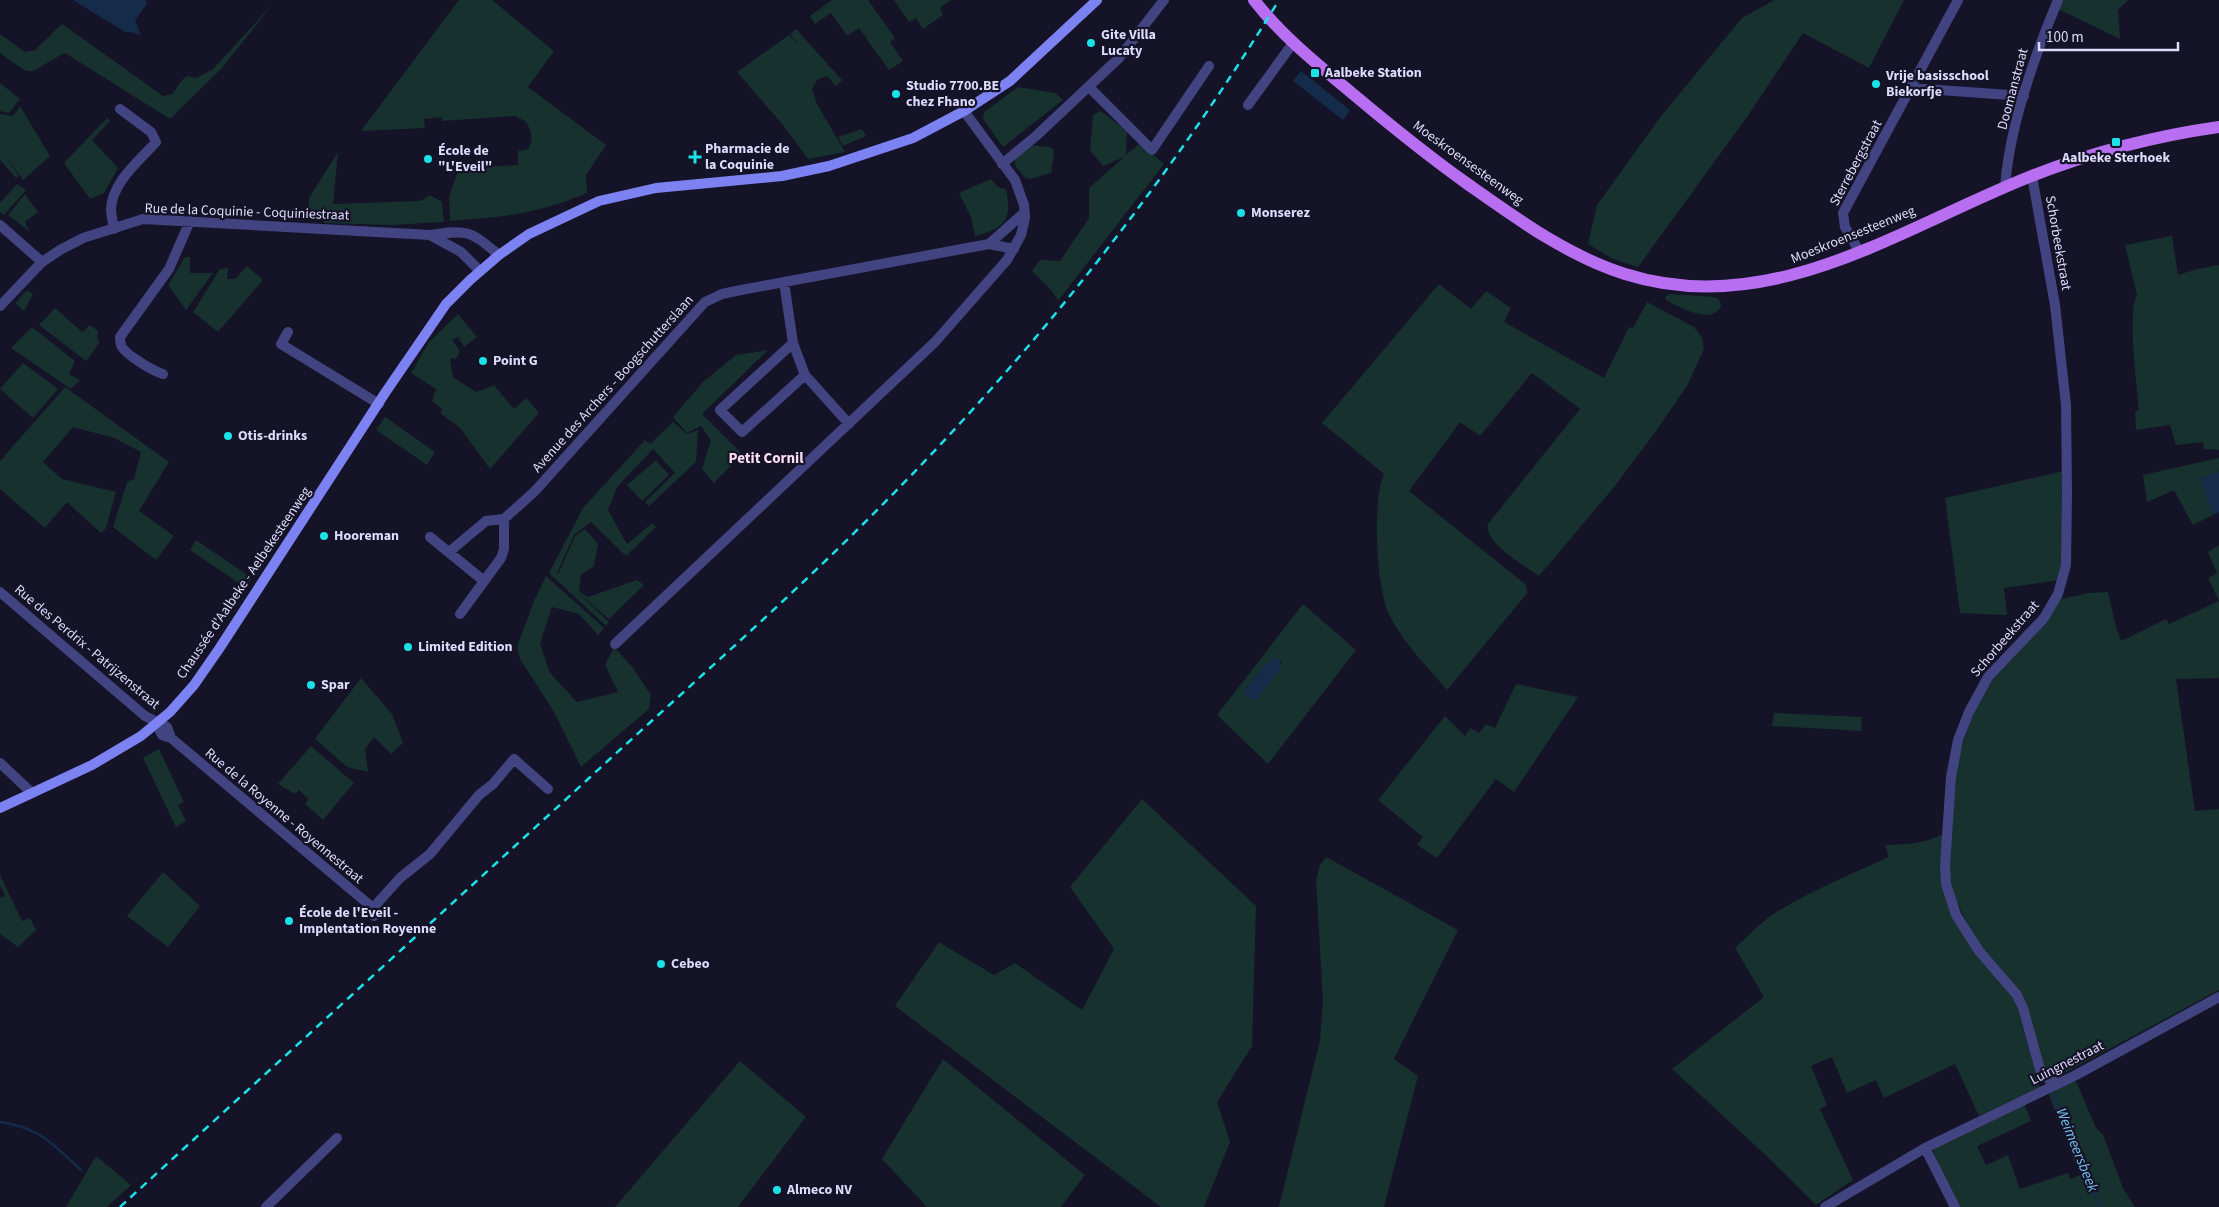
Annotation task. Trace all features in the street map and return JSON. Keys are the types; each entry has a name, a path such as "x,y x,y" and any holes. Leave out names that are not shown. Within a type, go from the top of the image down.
{"main road":[{"name":"Chaussée d'Aalbeke - Aelbekesteenweg","path":"0,808 92,765 142,736 170,712 219,649 446,304 480,270 529,234 599,202 656,188 782,176 829,166 913,138 964,111 1010,81 1096,0"},
{"name":"Moeskroensesteenweg","path":"1254,0 1268,18 1293,43 1436,162 1496,204 1570,250 1624,274 1693,287 1737,286 1793,276 1859,252 2032,176 2155,138 2219,127"}],"street":[{"path":"1002,164 1119,58 1164,0"},
{"name":"Sterrebergstraat","path":"1859,252 1845,227 1843,212 1958,0"},
{"name":"Doomanstraat","path":"2004,188 2024,96 2036,54 2058,0"},
{"path":"1248,105 1293,43"},
{"path":"1089,87 1152,150 1209,66"},
{"path":"1911,88 2024,96"},
{"path":"114,229 112,209 115,193 125,176 156,142 151,132 120,109"},
{"path":"615,644 935,342 1007,260 1021,235 1025,212 1020,192 1015,180 964,111"},
{"name":"Schorbeekstraat","path":"2032,176 2055,305 2066,405 2066,565 2058,594 2044,618 1988,678 1979,691 1958,740 1951,777 1946,884 1956,915 1975,946 2016,995 2023,1008 2041,1073 2051,1081 2059,1083"},
{"path":"988,244 1025,212"},
{"name":"Rue de la Coquinie - Coquiniestraat","path":"0,306 42,262 83,238 143,220 430,234 461,231 468,232 500,256"},
{"path":"163,374 155,372 126,352 121,346 120,336 169,269 190,221"},
{"path":"0,225 42,262"},
{"name":"Rue de la Coquinie - Coquiniestraat","path":"430,234 461,252 480,270"},
{"name":"Avenue des Archers - Boogschutterslaan","path":"449,552 486,521 504,519 544,482 705,302 722,294 988,244 1014,249"},
{"path":"784,282 793,343 805,375 849,424"},
{"path":"288,332 281,344 379,404"},
{"path":"793,343 720,410 742,432 805,375"},
{"path":"460,614 501,558 504,549 504,519"},
{"path":"430,537 484,581"},
{"name":"Rue des Perdrix - Patrijzenstraat","path":"0,592 141,714 156,723"},
{"name":"Rue de la Royenne - Royennestraat","path":"156,723 162,735 171,738 374,912 400,878 430,854 479,795 493,784 514,759 548,789"},
{"path":"0,763 32,793"},
{"name":"Luingnestraat","path":"1825,1207 1925,1148 2059,1083 2219,997"},
{"path":"266,1207 337,1138"},
{"path":"1925,1148 1955,1207"}],"green space":[{"path":"459,0 492,0 554,51 528,87 606,145 586,175 587,193 536,210 486,218 450,221 449,197 459,168 518,165 518,151 528,149 532,139 531,131 525,121 515,116 442,121 442,117 424,119 425,128 361,131"},
{"path":"832,0 868,0 895,38 890,42 903,61 889,70 859,28 847,36 831,13 815,24 810,16"},
{"path":"894,0 951,0 940,8 943,15 923,29 916,18 909,22"},
{"path":"1774,0 1904,0 1869,68 1803,33 1747,117 1638,267 1611,258 1588,244 1597,205 1661,116 1742,18"},
{"path":"2062,0 2128,0 2118,10 2120,39 2058,9"},
{"path":"273,4 221,69 170,119 65,53 38,69 28,71 0,53 0,34 25,52 35,50 62,24 163,96 172,94 183,79 188,76 196,78 213,69"},
{"path":"796,29 842,80 836,86 827,76 817,80 812,89 817,104 845,152 808,159 783,125 737,72 789,35 800,47 790,34"},
{"path":"0,83 20,99 9,113 0,111"},
{"path":"1018,87 1055,93 1063,100 1003,147 983,119 984,112"},
{"path":"20,106 50,156 23,180 1,150 19,176 16,178 0,160 0,114 13,116"},
{"path":"1101,111 1127,131 1126,155 1140,143 1164,164 1058,301 1052,291 1032,271 1040,260 1060,261 1089,218 1089,188 1124,157 1103,166 1090,150 1093,115"},
{"path":"107,118 110,121 92,140 118,168 104,193 90,199 64,163"},
{"path":"862,129 866,136 843,146 838,137"},
{"path":"1030,145 1053,149 1051,173 1030,179 1025,178 1015,165 1015,160"},
{"path":"338,152 333,204 420,201 430,195 442,202 444,222 391,225 324,223 323,216 308,212 309,198"},
{"path":"991,179 998,187 1006,189 1008,200 1007,215 1004,221 993,230 975,236 971,217 959,193"},
{"path":"17,184 26,190 4,215 0,212 0,203"},
{"path":"25,194 38,212 25,222 29,231 8,215"},
{"path":"2172,236 2178,275 2219,265 2219,450 2204,449 2203,442 2176,445 2170,425 2136,430 2135,411 2139,411 2133,316 2137,295 2125,245"},
{"path":"185,257 190,257 190,273 213,273 186,310 168,285"},
{"path":"247,266 263,280 218,332 193,312 220,269 228,268 227,279 235,279"},
{"path":"1439,284 1471,309 1486,291 1511,308 1504,322 1604,378 1629,327 1633,328 1647,302 1694,327 1702,338 1704,349 1687,386 1656,431 1615,486 1539,576 1498,546 1488,531 1488,524 1580,409 1532,373 1480,436 1460,422 1409,491 1525,584 1528,592 1447,690 1415,654 1394,624 1385,601 1381,584 1377,544 1378,503 1384,474 1322,423"},
{"path":"27,290 33,294 24,311 15,303"},
{"path":"1669,294 1716,297 1720,301 1721,306 1717,312 1703,315 1667,301 1665,297"},
{"path":"55,308 82,332 90,325 98,331 97,338 100,342 86,361 39,325"},
{"path":"458,314 477,337 464,347 458,337 452,340 460,351 456,359 450,358 453,377 476,392 494,385 514,409 526,398 539,413 490,469 460,428 440,413 442,409 432,401 436,389 411,373 429,342"},
{"path":"32,327 75,361 69,374 80,380 71,389 11,348"},
{"path":"768,350 702,414 742,454 714,483 702,469 711,440 701,426 687,433 673,417 703,382 736,355"},
{"path":"23,363 58,389 33,418 0,389"},
{"path":"65,387 169,462 139,511 174,536 156,560 113,527 127,482 134,479 141,452 114,438 73,427 43,462 62,479 116,492 106,528 101,533 67,502 45,528 0,489 0,461"},
{"path":"385,417 435,452 427,465 376,430"},
{"path":"673,422 687,434 698,430 696,462 649,506 645,502 675,473 653,449 617,487 608,510 627,544 652,523 656,527 626,556 591,522 574,535 557,573 575,536 585,529 598,544 594,566 581,575 579,591 588,597 637,580 644,585 609,619 576,591 609,622 606,626 549,573 583,508 645,440 650,444"},
{"path":"2219,458 2219,471 2200,479 2213,515 2193,525 2174,490 2147,502 2143,475"},
{"path":"656,460 669,475 642,501 627,485"},
{"path":"2064,471 2063,562 2059,580 2004,588 2007,615 1960,613 1945,498"},
{"path":"196,540 252,578 246,588 190,550"},
{"path":"2219,545 2219,601 2208,578 2217,573 2208,552"},
{"path":"546,576 604,628 598,635 579,614 552,607 540,644 550,673 577,702 618,692 605,665 614,647 633,668 651,695 649,709 581,767 554,712 520,659 517,647 534,601"},
{"path":"2108,592 2121,641 2166,619 2169,624 2219,601 2219,678 2176,679 2195,811 2219,809 2219,990 2056,1077 2045,1073 2031,1020 1977,941 1954,898 1950,880 1950,857 1953,797 1959,754 1979,699 1998,673 2046,622 2061,599 2089,593"},
{"path":"1303,604 1356,650 1268,764 1217,715","holes":["1275,657 1282,663 1244,691 1264,666"]},
{"path":"361,678 392,714 403,743 391,754 374,737 365,749 368,772 347,767 315,739"},
{"path":"1516,684 1578,697 1514,792 1496,779 1437,858 1417,845 1423,837 1378,800 1445,716 1465,736 1470,728 1479,733 1486,724 1495,728"},
{"path":"1774,713 1862,717 1861,731 1772,726"},
{"path":"311,746 354,783 323,820 305,804 308,799 299,790 295,794 278,784"},
{"path":"159,749 184,802 178,805 186,821 176,827 143,758"},
{"path":"1142,799 1256,906 1252,1046 1217,1102 1230,1142 1204,1207 1161,1207 895,1006 939,942 994,975 1015,963 1082,1010 1114,949 1070,887"},
{"path":"1943,834 1944,891 2015,999 2040,1087 1979,1116 1955,1064 1884,1098 1876,1080 1847,1093 1832,1057 1811,1066 1827,1105 1820,1109 1853,1180 1816,1205 1770,1159 1672,1069 1764,997 1735,948 1762,922 1800,898 1889,857 1885,845 1922,842"},
{"path":"1326,857 1458,930 1394,1059 1418,1076 1384,1207 1279,1207 1320,1040 1323,1000 1316,881 1319,867"},
{"path":"163,872 200,906 168,947 127,916"},
{"path":"0,875 22,921 30,918 36,930 18,947 0,934 0,898 5,896 0,885"},
{"path":"943,1059 1085,1175 1061,1207 927,1207 882,1159"},
{"path":"740,1061 806,1117 738,1207 615,1207"},
{"path":"2075,1079 2096,1128 2103,1135 2123,1188 2135,1207 1958,1207 1933,1149 2024,1104 2031,1121 1977,1146 1986,1165 2008,1155 2020,1189 2068,1173 2070,1179 2083,1174 2079,1165 2076,1166 2048,1092"},
{"path":"96,1156 131,1185 107,1207 66,1207"}],"water":[{"path":"73,0 146,0 147,3 135,21 141,35 125,32"},
{"path":"1301,71 1350,110 1343,120 1293,81"},
{"path":"2219,471 2219,512 2213,515 2200,479"},
{"path":"1275,657 1280,660 1281,668 1257,699 1252,700 1244,694 1244,691 1264,666"}],"waterway":[{"name":"Weimeersbeek","path":"2054,1093 2090,1186 2101,1207"},
{"path":"0,1122 26,1128 45,1138 81,1170"}],"railway":[{"path":"120,1207 816,570 945,440 1049,321 1147,197 1237,67 1279,0"}],"place":[{"name":"Gite Villa Lucaty","path":"1091,43"},
{"name":"Aalbeke Station","path":"1315,73"},
{"name":"Vrije basisschool Biekorfje","path":"1876,84"},
{"name":"Studio 7700.BE chez Fhano","path":"896,94"},
{"name":"Aalbeke Sterhoek","path":"2116,142"},
{"name":"Pharmacie de la Coquinie","path":"695,157"},
{"name":"École de \"L'Eveil\"","path":"428,159"},
{"name":"Monserez","path":"1241,213"},
{"name":"Point G","path":"483,361"},
{"name":"Otis-drinks","path":"228,436"},
{"name":"Hooreman","path":"324,536"},
{"name":"Limited Edition","path":"408,647"},
{"name":"Spar","path":"311,685"},
{"name":"École de l'Eveil - Implentation Royenne","path":"289,921"},
{"name":"Cebeo","path":"661,964"},
{"name":"Almeco NV","path":"777,1190"}],"district":[{"name":"Petit Cornil","path":"766,458"}]}
